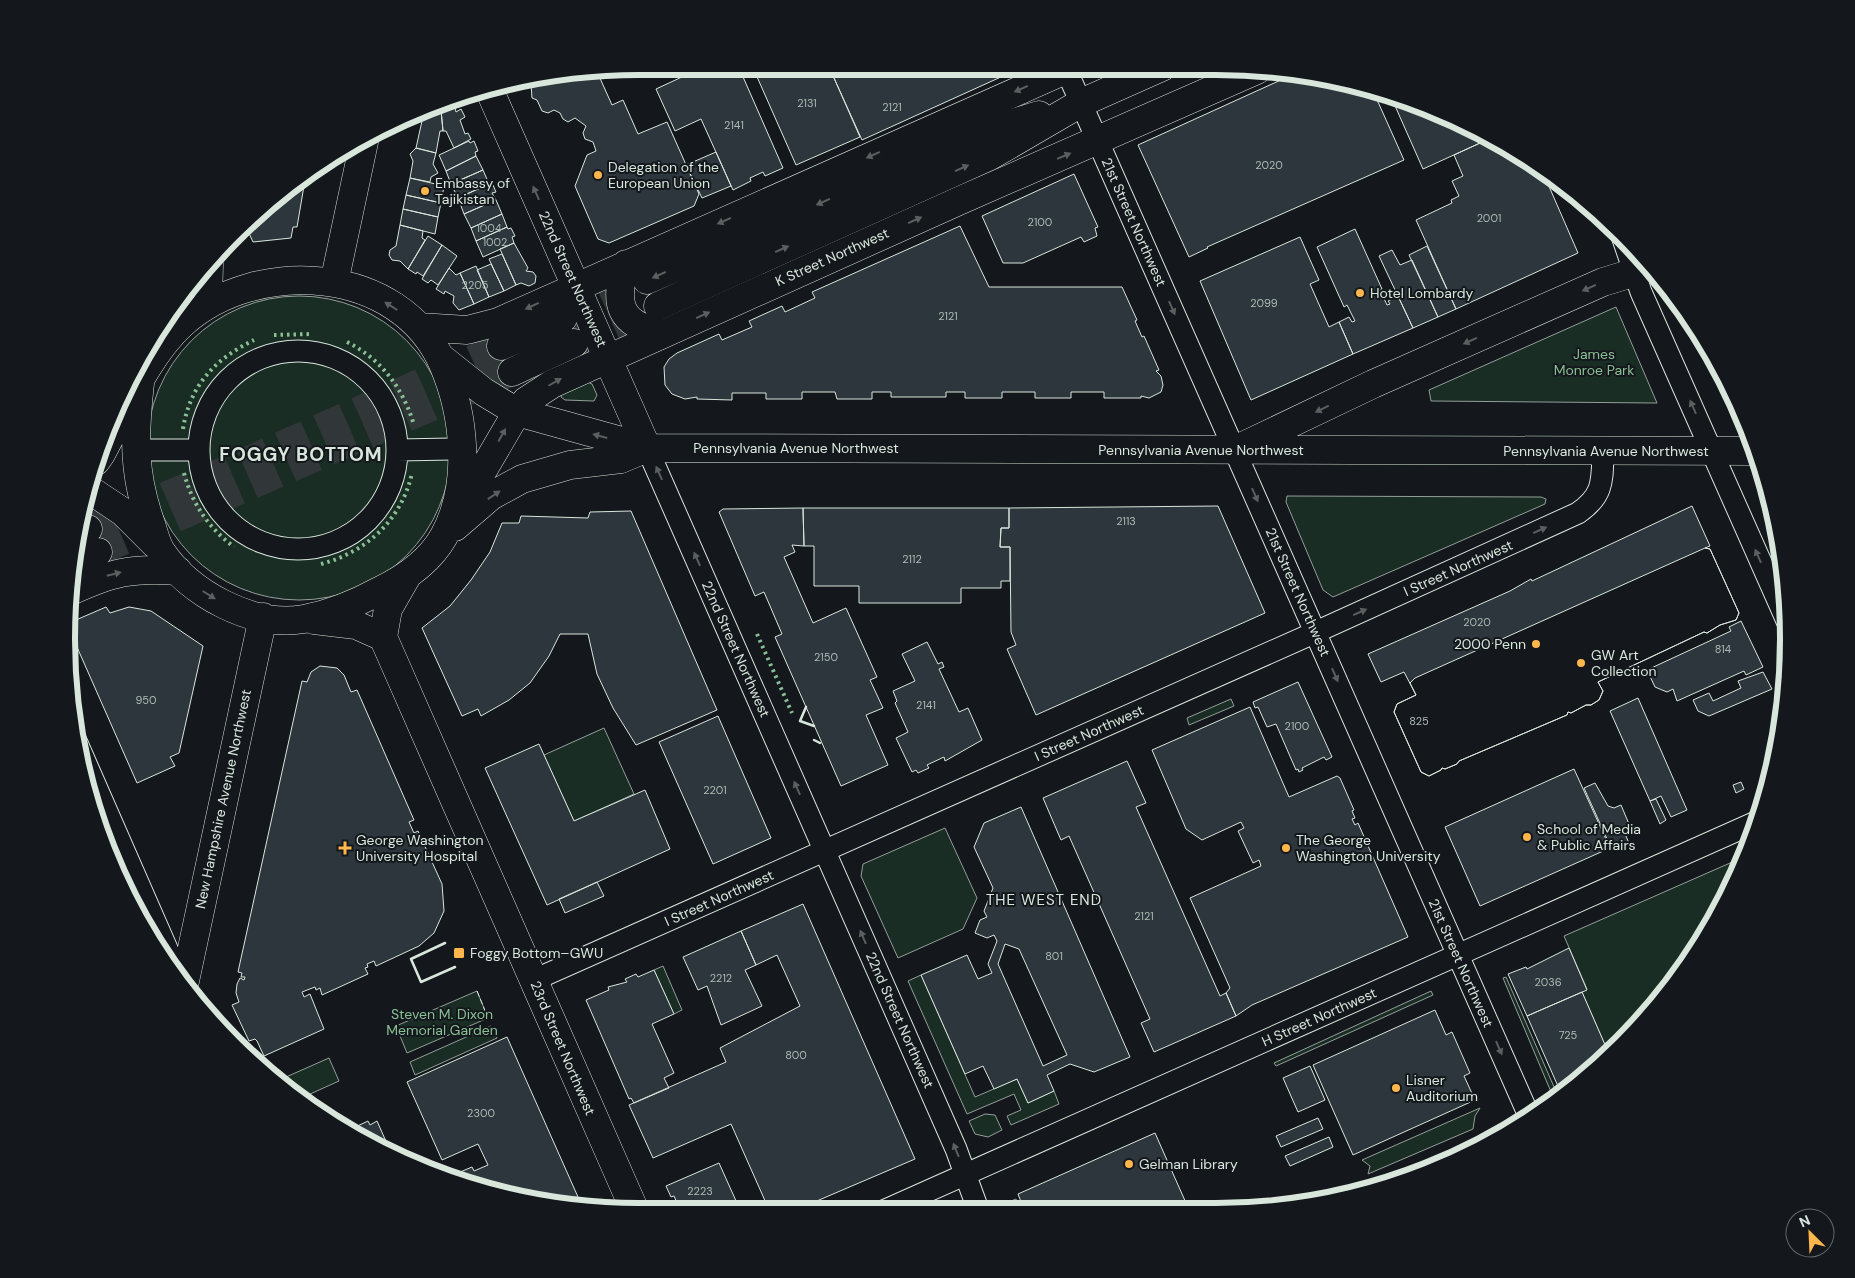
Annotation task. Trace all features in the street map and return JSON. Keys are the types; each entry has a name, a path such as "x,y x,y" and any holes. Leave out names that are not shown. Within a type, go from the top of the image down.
{"main road":[{"path":"419,326 467,330 485,327 1052,75"},
{"name":"K Street Northwest","path":"658,306 990,156 1081,103 1144,75"},
{"name":"K Street Northwest","path":"456,505 479,477 517,412 526,402 552,384 664,332 1244,76"},
{"name":"22nd Street Northwest","path":"491,94 648,448"},
{"name":"K Street Northwest","path":"647,280 980,133 1081,103"},
{"path":"334,283 363,148"},
{"path":"626,264 618,299 622,308 636,324 644,329 664,332"},
{"path":"1235,450 1603,282 1642,270"},
{"path":"208,304 209,275"},
{"path":"141,376 182,324 208,304 238,290 285,279 334,283 361,290 394,308 419,326 440,357 452,385 460,426 461,468 456,505 443,537"},
{"path":"501,346 563,318"},
{"path":"512,372 574,344"},
{"name":"Pennsylvania Avenue Northwest","path":"440,357 484,392 517,412 648,448 1747,451"},
{"path":"136,385 136,470 143,502 160,549"},
{"name":"Pennsylvania Avenue Northwest","path":"408,574 443,537 491,496 522,479 570,465 621,459 648,448"},
{"path":"94,493 123,512 160,549 178,571 202,591 221,603 254,615 356,625 383,637 388,609 408,574"},
{"path":"77,589 115,573 148,569 178,571"},
{"path":"302,619 362,600 408,574"},
{"name":"New Hampshire Avenue Northwest","path":"187,975 254,615"},
{"name":"23rd Street Northwest","path":"383,637 631,1203"}],"street":[{"name":"21st Street Northwest","path":"1071,75 1081,103 1526,1110"},
{"path":"1642,270 1641,292 1779,603"},
{"path":"290,352 310,352 342,362 365,376 374,386 388,408 393,421 398,450 390,489 371,518 343,538 327,545 300,549 284,548 252,538 223,515 205,483 199,450 201,434 208,410 221,389 232,377 245,367 270,356 290,352"},
{"name":"22nd Street Northwest","path":"648,448 956,1149 976,1203"},
{"path":"398,450 452,449"},
{"path":"147,450 199,450"},
{"name":"I Street Northwest","path":"534,980 825,852 1578,513 1593,500 1602,483 1603,452"},
{"path":"93,779 165,943"},
{"name":"H Street Northwest","path":"902,1203 1748,826"}],"green space":[{"path":"284,296 314,296 343,302 371,314 396,330 417,351 433,376 445,404 451,433 451,463 440,506 426,533 407,556 384,575 357,589 314,600 284,600 255,594 227,582 202,566 181,545 165,520 153,492 147,463 147,433 153,404 165,376 181,351 202,330 227,314 255,302"},
{"name":"James Monroe Park","path":"1616,307 1657,403 1431,401 1429,390"},
{"path":"588,382 592,384 597,395 594,401 565,400 561,397 561,395"},
{"path":"1287,496 1541,497 1546,499 1545,504 1333,597 1323,590 1286,502"},
{"path":"1231,699 1234,706 1189,725 1187,718"},
{"path":"604,728 634,794 574,821 544,755"},
{"path":"945,828 977,898 963,929 898,958 861,876 863,864"},
{"path":"1734,861 1722,888 1685,952 1640,1011 1606,1047 1582,992 1587,989 1564,936"},
{"path":"663,966 682,1010 674,1014 654,970"},
{"path":"921,975 975,1097 1017,1079 1028,1103 1054,1091 1059,1104 1011,1125 1007,1116 1021,1110 1014,1094 967,1114 908,981"},
{"path":"1506,977 1555,1089 1551,1092 1503,978"},
{"name":"Steven M. Dixon Memorial Garden","path":"477,991 488,1018 407,1053 396,1026"},
{"path":"1431,991 1433,995 1276,1066 1274,1063"},
{"path":"491,1026 497,1038 415,1075 410,1062"},
{"path":"329,1058 339,1081 308,1095 285,1077"},
{"path":"1480,1108 1475,1116 1473,1129 1368,1174 1370,1166 1362,1160"},
{"path":"985,1114 995,1115 1002,1130 988,1137 975,1134 969,1121"},
{"path":"1474,1140 1474,1140 1432,1160 1420,1163"},
{"path":"1016,1199 1018,1203 1006,1203"}],"building":[{"path":"686,75 742,75 783,168 765,176 763,172 750,178 751,181 733,190 701,119 675,131 656,89"},
{"path":"756,75 833,75 860,137 796,165"},
{"path":"833,75 1003,75 1003,76 862,140"},
{"path":"599,76 612,105 623,100 638,134 667,122 699,194 694,206 609,243 598,239 575,186 587,155 596,151 593,142 585,139 583,133 586,126 575,118 568,122 563,119 560,113 554,110 548,113 542,111 537,100 532,98 531,86 565,80 591,77 592,79"},
{"path":"1283,79 1326,86 1376,99 1404,160 1207,247 1189,257 1138,145"},
{"path":"1394,104 1432,118 1482,142 1423,169"},
{"path":"457,105 458,107 455,108 456,112 461,109 465,117 460,120 465,134 468,133 471,139 454,148 446,131 443,131 441,111"},
{"path":"441,111 443,131 440,131 436,153 416,148 423,118"},
{"path":"469,141 470,143 474,141 478,151 475,152 476,156 446,171 439,155"},
{"path":"1482,142 1529,170 1548,184 1578,253 1456,309 1416,220 1452,203 1451,200 1459,196 1452,181 1463,176 1454,155"},
{"path":"416,148 436,153 433,164 438,173 431,177 430,182 410,178 413,161 410,154"},
{"path":"716,152 731,186 702,198 686,165"},
{"path":"476,156 483,170 451,184 446,171"},
{"path":"483,170 489,184 458,198 451,184"},
{"path":"1074,174 1098,227 1095,228 1097,236 1084,242 1081,237 1023,263 1003,263 982,216"},
{"name":"Embassy of Tajikistan","path":"410,178 444,186 441,203 406,195"},
{"path":"489,184 490,186 493,185 496,192 492,193 496,200 464,214 458,198"},
{"path":"304,186 297,227 293,227 291,238 253,242 249,232"},
{"path":"406,195 441,203 438,217 403,209"},
{"path":"496,200 502,214 471,228 464,214"},
{"path":"403,209 438,217 435,234 400,225"},
{"path":"502,214 507,227 476,241 471,228"},
{"path":"400,225 423,231 422,238 425,240 408,269 400,261 392,260 389,255 390,250 396,246"},
{"path":"960,226 989,287 1122,287 1137,320 1135,321 1142,337 1144,336 1159,370 1156,371 1161,376 1163,385 1161,392 1149,398 1141,396 1141,398 1104,398 1104,392 1071,392 1071,398 1035,398 1035,392 1002,392 1002,398 965,398 965,392 946,392 946,397 891,397 891,392 872,392 872,399 837,399 835,392 802,392 802,399 766,399 766,393 732,393 732,400 697,399 697,397 685,399 672,394 665,385 664,367 669,359 677,353 719,334 722,340 752,327 749,321 782,306 785,312 815,298 812,292"},
{"path":"507,227 508,229 511,228 515,236 512,237 514,243 483,257 476,241"},
{"name":"Hotel Lombardy","path":"1355,229 1382,289 1380,290 1387,305 1390,304 1388,301 1398,296 1413,328 1353,354 1339,322 1349,317 1352,322 1355,321 1347,305 1344,307 1317,247"},
{"path":"428,236 442,245 423,276 408,269"},
{"path":"1300,237 1319,280 1310,284 1329,327 1339,322 1353,354 1251,400 1200,281"},
{"path":"514,243 528,268 526,271 533,272 536,276 535,283 529,286 521,283 516,285 500,249"},
{"path":"442,245 457,256 438,285 431,280 428,283 422,279"},
{"path":"1427,246 1456,309 1438,317 1409,255"},
{"path":"1392,250 1400,265 1412,260 1438,317 1413,328 1379,256"},
{"path":"502,254 516,285 504,291 489,259"},
{"path":"491,264 504,291 489,297 477,270"},
{"path":"476,266 489,297 474,304 460,273"},
{"path":"449,268 456,275 460,273 474,304 459,310 453,303 454,296 445,291 444,294 436,289"},
{"path":"1218,506 1265,613 1036,715 1007,649 1016,645 1011,632 1010,547 1000,547 1001,528 1009,528 1009,508"},
{"name":"2000 Penn","path":"1692,506 1710,546 1705,548 1710,549 1739,613 1736,620 1720,625 1707,633 1704,632 1598,682 1603,691 1599,700 1591,705 1586,705 1571,713 1568,712 1567,715 1459,761 1457,764 1445,769 1442,768 1429,776 1421,772 1394,712 1397,704 1416,695 1404,672 1381,682 1368,654 1510,591 1531,579 1532,581"},
{"path":"803,508 804,546 792,545 795,552 784,557 813,623 846,608 877,677 870,680 883,708 866,715 888,765 841,786 775,637 782,634 764,592 755,596 719,512 723,509"},
{"path":"803,508 1009,508 1009,528 1001,528 1000,547 1010,547 1010,581 1001,581 1001,588 961,588 961,603 859,603 859,586 814,586 814,546 804,546"},
{"path":"631,511 717,710 636,745 613,708 597,674 588,634 560,634 549,656 530,683 509,700 481,716 478,709 462,716 422,628 450,606 471,580 490,552 502,523 519,523 521,516 588,518 590,512"},
{"name":"2000 Penn","path":"1705,548 1710,549 1739,613 1736,620 1720,625 1707,633 1704,632 1598,682 1603,691 1599,700 1591,705 1586,705 1571,713 1568,712 1567,715 1459,761 1457,764 1445,769 1442,768 1429,776 1421,772 1394,712 1397,704 1416,695 1410,683 1415,678"},
{"path":"106,607 110,613 129,607 151,611 203,646 179,753 170,757 175,766 137,783 75,643 76,620"},
{"path":"1741,621 1763,667 1746,675 1744,671 1677,701 1673,689 1667,692 1655,687 1647,670 1731,631 1729,627"},
{"path":"927,642 938,664 942,662 944,667 939,669 959,712 968,708 982,740 945,761 944,757 927,765 929,768 918,773 916,770 912,772 896,738 908,732 895,703 897,701 893,691 915,681 902,654"},
{"name":"George Washington University Hospital","path":"320,666 337,668 344,675 351,692 357,690 414,820 409,822 414,833 418,831 442,884 444,911 434,933 419,946 376,966 374,961 367,964 368,967 365,968 368,974 322,995 320,988 316,990 315,987 302,992 304,997 310,994 324,1029 264,1056 255,1039 249,1041 232,1005 239,1002 236,993 237,984 240,978 244,980 245,977 241,977 242,973 238,972 302,681 307,682 311,672"},
{"path":"1763,672 1772,689 1709,716 1698,711 1693,700 1709,693 1713,701 1741,688 1738,681"},
{"path":"1298,682 1332,757 1326,760 1324,757 1302,768 1303,770 1299,772 1298,769 1296,770 1276,724 1267,727 1258,707 1255,708 1253,702"},
{"path":"1638,698 1687,810 1671,817 1661,796 1650,801 1610,711"},
{"path":"1250,707 1289,797 1337,776 1340,778 1354,810 1352,811 1355,818 1352,819 1355,825 1358,823 1408,937 1252,1005 1236,1016 1226,993 1230,988 1190,898 1261,866 1259,860 1253,863 1238,831 1244,828 1241,822 1202,840 1186,829 1152,750"},
{"path":"718,716 771,838 713,864 659,742"},
{"path":"539,744 574,821 645,790 670,849 547,905 485,768"},
{"path":"1127,761 1146,803 1136,807 1220,996 1226,993 1236,1016 1154,1052 1141,1023 1150,1019 1069,836 1061,840 1043,798"},
{"name":"School of Media & Public Affairs","path":"1574,769 1610,848 1480,906 1445,827"},
{"path":"1741,782 1744,789 1736,793 1733,785"},
{"path":"1595,783 1608,806 1614,808 1621,805 1629,824 1622,827 1629,843 1612,850 1584,788"},
{"path":"1656,799 1666,820 1660,824 1650,801"},
{"path":"1021,807 1130,1057 1094,1072 1070,1064 1047,1075 1054,1091 1028,1103 1017,1079 994,1089 983,1066 965,1074 921,975 967,955 978,979 992,973 988,964 997,941 994,935 987,938 975,933 980,920 987,917 984,911 993,888 974,847 984,823","holes":["1005,944 1019,949 1067,1055 1043,1066 998,964"]},
{"path":"597,882 604,896 565,913 559,899"},
{"path":"803,904 915,1159 812,1203 766,1203 731,1124 653,1158 629,1105 726,1062 720,1048 800,1006 777,955 756,965 741,931"},
{"path":"741,931 756,965 745,970 762,1006 721,1025 707,986 698,990 683,957"},
{"path":"1569,948 1587,990 1527,1016 1508,974 1526,967 1527,969"},
{"path":"654,970 674,1014 652,1024 674,1073 664,1078 669,1088 634,1103 631,1098 629,1099 586,1000 609,990 608,987 627,982 625,979 636,974 638,977"},
{"path":"1582,992 1606,1047 1558,1087 1527,1016"},
{"name":"Lisner Auditorium","path":"1435,1010 1446,1035 1452,1032 1470,1073 1464,1076 1475,1100 1353,1155 1313,1065"},
{"path":"507,1037 579,1200 529,1192 493,1184 458,1173 472,1167 474,1171 488,1165 478,1144 442,1160 407,1082"},
{"path":"1310,1066 1325,1100 1298,1112 1283,1078"},
{"path":"1318,1118 1323,1129 1281,1147 1276,1136"},
{"path":"368,1121 370,1125 377,1121 387,1143 357,1127"},
{"name":"Gelman Library","path":"1155,1133 1186,1203 1022,1203 1018,1194"},
{"path":"1329,1137 1333,1147 1290,1166 1285,1156"},
{"path":"719,1163 737,1203 677,1203 674,1196 671,1197 666,1186"}],"tunnel":[{"path":"564,318 641,283"},
{"path":"575,343 658,306"},
{"path":"88,529 240,464 501,346"},
{"path":"98,552 512,372"}],"hedge":[{"path":"274,335 312,334"},
{"path":"183,429 186,413 192,399 207,375 227,356 254,340"},
{"path":"347,342 370,357 389,376 404,399 414,425"},
{"path":"184,473 192,495 209,523 234,547"},
{"path":"321,564 338,559 353,551 380,531 400,505 412,473"},
{"path":"757,634 792,713"}],"fence":[{"path":"477,991 488,1018"}],"wall":[{"path":"806,707 800,721 814,726"},
{"path":"814,740 820,743"},
{"path":"445,943 411,959 421,982 455,967"}],"place":[{"name":"Delegation of the European Union","path":"598,175"},
{"name":"Embassy of Tajikistan","path":"425,191"},
{"name":"Hotel Lombardy","path":"1360,293"},
{"name":"2000 Penn","path":"1536,644"},
{"name":"GW Art Collection","path":"1581,663"},
{"name":"School of Media & Public Affairs","path":"1527,837"},
{"name":"George Washington University Hospital","path":"345,848"},
{"name":"The George Washington University","path":"1286,848"},
{"name":"Foggy Bottom–GWU","path":"459,953"},
{"name":"Lisner Auditorium","path":"1396,1088"},
{"name":"Gelman Library","path":"1129,1164"}],"district":[{"name":"FOGGY BOTTOM","path":"301,454"},
{"name":"THE WEST END","path":"1044,900"}]}
